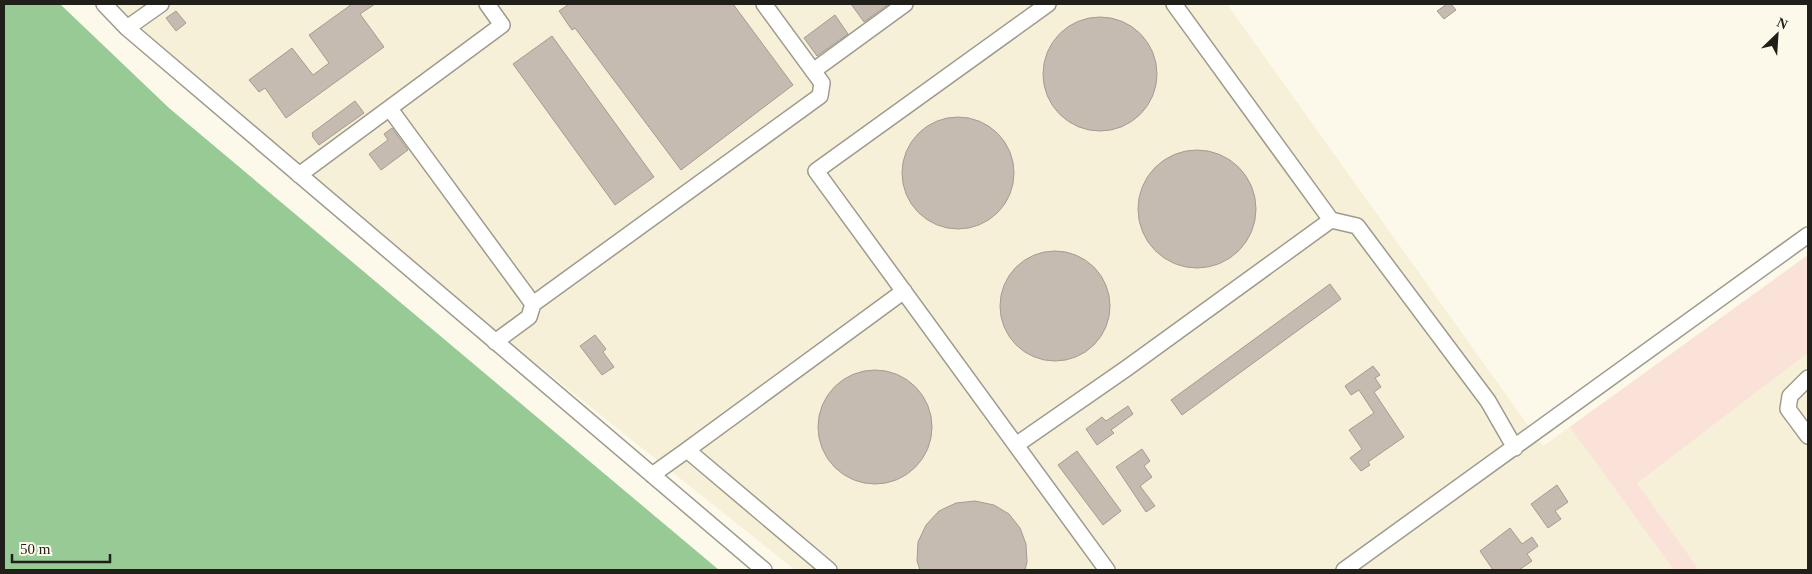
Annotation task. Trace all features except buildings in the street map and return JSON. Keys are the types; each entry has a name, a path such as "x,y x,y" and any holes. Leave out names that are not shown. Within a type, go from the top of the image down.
{"street":[{"path":"128,28 161,4"},
{"path":"299,175 502,25 486,4"},
{"path":"495,342 529,317 533,304 820,96 822,83 764,4"},
{"path":"813,71 905,4"},
{"path":"1048,4 816,171 1107,570"},
{"path":"1174,4 1331,220 1358,226 1488,401 1515,448"},
{"path":"111,6 128,28 764,570"},
{"path":"390,109 533,304"},
{"path":"1016,445 1127,368 1331,220"},
{"path":"1344,570 1808,235"},
{"path":"652,475 904,291"},
{"path":"1808,378 1790,396 1788,409 1808,436"},
{"path":"687,450 829,570"}],"shaded area":[{"path":"4,4 60,4 169,108 719,570 4,570"},
{"path":"116,4 1227,4 1543,446 1808,255 1808,570 795,570 519,350 120,10"},
{"path":"1808,255 1808,353 1637,483 1699,570 1674,570 1570,427"}]}
